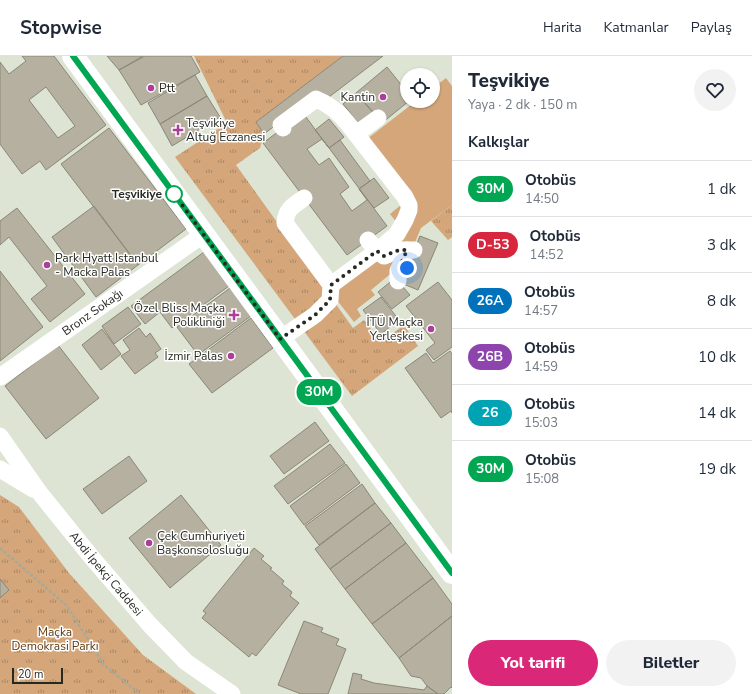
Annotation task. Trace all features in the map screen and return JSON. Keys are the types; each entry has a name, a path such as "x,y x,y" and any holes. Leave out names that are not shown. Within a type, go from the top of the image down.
{"main road":[{"path":"73,56 452,573"}],"street":[{"path":"284,123 315,98 348,117 356,134 405,197 409,205 409,210 397,234 372,245 331,285"},
{"path":"356,134 378,118"},
{"path":"280,339 315,315 330,300 331,285 285,223 286,216 290,208 304,198"},
{"name":"Bronz Sokağı","path":"0,377 204,234"},
{"path":"372,245 384,256 399,250 405,264"},
{"name":"Abdi İpekçi Caddesi","path":"0,436 39,492 92,559 150,625 186,662 232,694"},
{"path":"0,469 39,492"}],"path":[{"path":"0,548 67,606 104,665 140,694"}],"green space":[{"path":"194,56 343,56 256,122 264,134 260,148 236,165 353,328 364,320 381,342 404,325 418,346 352,396 175,157 227,123"},
{"path":"446,78 452,86 452,205 421,228 400,278 394,271 371,290 375,295 357,309 361,316 354,322 333,295 335,285 404,232 390,214 401,205 358,146 407,108 440,108 440,83"},
{"path":"452,205 452,237 448,240 431,221"},
{"name":"Maçka Demokrasi Parkı","path":"0,495 19,507 69,573 143,655 196,694 0,694"}],"building":[{"path":"22,56 54,56 106,125 46,170 40,161 22,174 0,144 0,62 9,74 26,61","holes":["46,87 75,126 58,138 29,100"]},
{"path":"107,56 143,56 119,70"},
{"path":"145,56 191,56 200,72 141,105 119,70"},
{"path":"343,56 383,56 325,100 319,92 264,134 256,122"},
{"name":"Kantin","path":"387,67 400,83 400,108 382,123 356,93"},
{"path":"195,75 207,96 160,124 148,103"},
{"path":"356,93 373,112 359,124 343,104"},
{"path":"207,96 220,117 172,146 160,124"},
{"path":"303,113 387,226 347,255 263,143"},
{"path":"329,119 344,137 329,148 315,130"},
{"path":"109,128 186,229 138,265 61,164"},
{"path":"322,139 329,148 340,140 370,181 359,189 367,200 352,211 340,194 349,187 329,158 319,165 307,149"},
{"path":"374,178 389,198 374,208 359,189"},
{"path":"94,206 138,265 96,297 52,237"},
{"name":"Park Hyatt Istanbul - Macka Palas","path":"17,208 85,294 50,322 31,299 47,286 9,237 0,245 0,221"},
{"path":"420,236 438,243 418,290 401,283"},
{"path":"204,252 229,286 172,328 160,312 145,324 131,306"},
{"path":"0,271 43,327 0,361"},
{"path":"395,278 410,295 392,309 378,292"},
{"name":"İTÜ Maçka Yerleşkesi","path":"438,282 452,300 452,347 434,360 426,350 435,343 406,306"},
{"path":"230,288 251,316 198,355 177,327"},
{"path":"381,297 399,320 381,334 363,310"},
{"path":"128,307 141,324 114,344 102,326"},
{"name":"İzmir Palas","path":"251,318 273,348 212,393 189,364"},
{"path":"139,328 146,337 150,333 161,349 155,353 158,357 135,374 121,356 130,350 123,340"},
{"path":"102,329 121,354 101,370 82,345"},
{"path":"58,345 99,398 46,439 5,386"},
{"path":"450,351 452,354 452,413 451,411 441,418 405,368 426,353 433,363"},
{"path":"315,422 329,441 284,474 270,456"},
{"path":"330,444 345,463 288,504 274,486"},
{"path":"129,456 147,481 102,514 83,489"},
{"path":"346,464 360,483 304,525 290,506"},
{"path":"362,484 375,503 319,545 305,526"},
{"path":"181,495 221,545 170,588 129,538"},
{"path":"375,503 391,523 330,569 315,549"},
{"path":"391,523 406,543 345,589 330,569"},
{"path":"406,543 433,578 372,624 345,589"},
{"path":"254,548 264,556 261,559 284,581 282,584 292,592 290,596 299,603 256,656 252,653 249,657 202,618 206,613 203,611"},
{"path":"433,578 452,604 452,616 399,658 372,624"},
{"path":"0,579 9,590 0,598"},
{"path":"452,616 452,688 451,687 444,694 438,694 427,686 421,678 411,676 399,658"},
{"path":"304,621 323,628 321,632 339,639 336,645 346,649 328,694 301,694 278,685"},
{"path":"353,673 362,675 361,679 374,683 424,690 427,686 438,694 348,694"}],"bus line":[{"name":"30M","path":"73,56 452,573"}],"place":[{"name":"Ptt","path":"151,88"},
{"name":"Kantin","path":"383,97"},
{"name":"Teşvikiye Altuğ Eczanesi","path":"178,130"},
{"name":"Teşvikiye","path":"174,194"},
{"name":"Park Hyatt Istanbul - Macka Palas","path":"47,265"},
{"name":"Özel Bliss Maçka Polikliniği","path":"234,315"},
{"name":"İTÜ Maçka Yerleşkesi","path":"431,329"},
{"name":"İzmir Palas","path":"231,356"},
{"name":"Çek Cumhuriyeti Başkonsolosluğu","path":"149,543"}],"route":[{"path":"174,194 280,339 315,315 330,300 331,285 377,251 384,256 399,250 407,250 401,264 407,268"}]}
